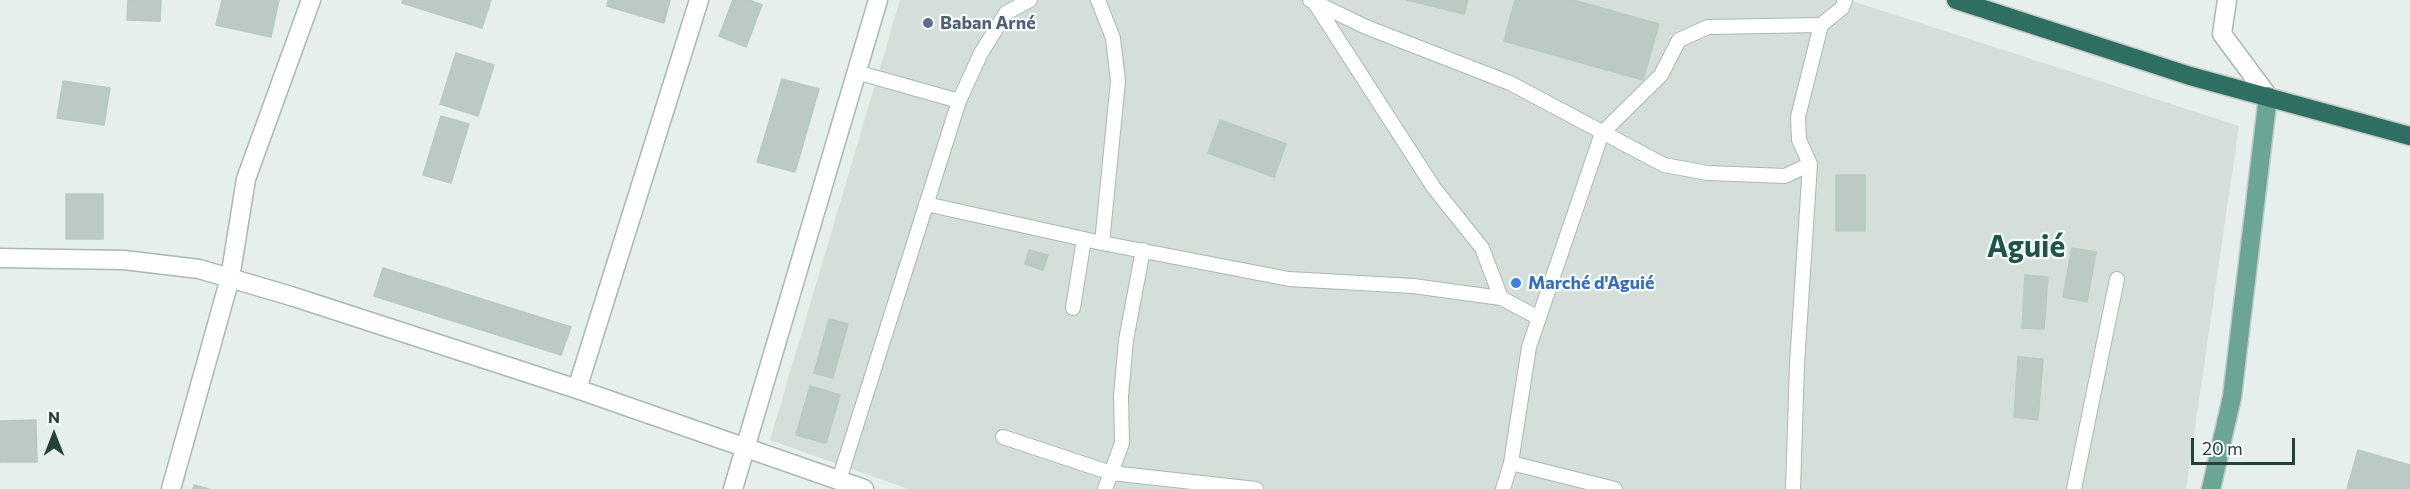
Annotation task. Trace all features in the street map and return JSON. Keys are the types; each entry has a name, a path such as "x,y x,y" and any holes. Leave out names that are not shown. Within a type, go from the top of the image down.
{"highway":[{"path":"1956,0 2190,76 2410,136"}],"main road":[{"path":"2211,489 2232,397 2268,96"}],"street":[{"path":"171,489 230,278 246,180 311,0"},
{"path":"577,389 699,0"},
{"path":"733,489 878,0"},
{"path":"2227,0 2222,34 2268,96"},
{"path":"0,258 124,260 199,269 577,389 864,489"}],"lane":[{"path":"839,480 959,101 981,53 1006,13 1030,0"},
{"path":"1098,0 1113,38 1118,81 1102,243"},
{"path":"1793,489 1798,341 1810,164 1799,140 1798,117 1821,25 1842,8 1845,0"},
{"path":"1313,2 1510,83 1664,165 1708,173 1785,176 1810,164"},
{"path":"1313,2 1434,188 1482,248 1501,298"},
{"path":"1503,489 1511,463 1529,347 1602,133 1661,75 1679,40 1708,27 1821,25"},
{"path":"856,72 959,101"},
{"path":"926,204 1102,243 1289,279 1413,286 1501,298 1539,318"},
{"path":"1073,308 1084,239"},
{"path":"1106,489 1122,443 1121,396 1126,340 1143,250"},
{"path":"2074,489 2117,279"},
{"path":"1003,437 1111,473 1256,489"},
{"path":"1511,463 1615,489"}],"shaded area":[{"name":"Marché d'Aguié","path":"900,0 1849,0 2239,126 2186,489 908,489 770,440"}],"building":[{"path":"128,0 161,0 160,21 127,20"},
{"path":"222,0 279,0 271,37 216,25"},
{"path":"403,0 491,0 482,28 402,3"},
{"path":"608,0 670,0 664,23 607,6"},
{"path":"733,0 749,0 762,5 746,47 719,36"},
{"path":"1407,0 1468,0 1464,14"},
{"path":"1515,0 1573,0 1659,24 1643,80 1504,41"},
{"path":"456,53 494,65 478,116 440,104"},
{"path":"782,79 819,89 795,172 757,162"},
{"path":"63,81 110,88 104,125 57,118"},
{"path":"441,116 469,124 451,183 423,175"},
{"path":"1220,120 1286,144 1274,177 1208,153"},
{"path":"1836,175 1865,175 1865,231 1836,231"},
{"path":"66,194 103,194 103,239 66,239"},
{"path":"2072,248 2096,252 2087,302 2063,297"},
{"path":"1029,250 1048,255 1043,270 1025,264"},
{"path":"383,268 571,327 561,355 374,296"},
{"path":"2025,275 2048,277 2044,329 2022,328"},
{"path":"829,319 848,324 833,378 814,373"},
{"path":"2018,357 2043,359 2038,420 2014,417"},
{"path":"810,386 840,395 826,443 796,435"},
{"path":"36,420 37,462 0,462 0,421"},
{"path":"2358,450 2410,465 2410,489 2347,489"},
{"path":"194,485 209,489 193,489"}],"place":[{"name":"Baban Arné","path":"928,23"},
{"name":"Marché d'Aguié","path":"1516,283"}],"district":[{"name":"Aguié","path":"2026,247"}]}
